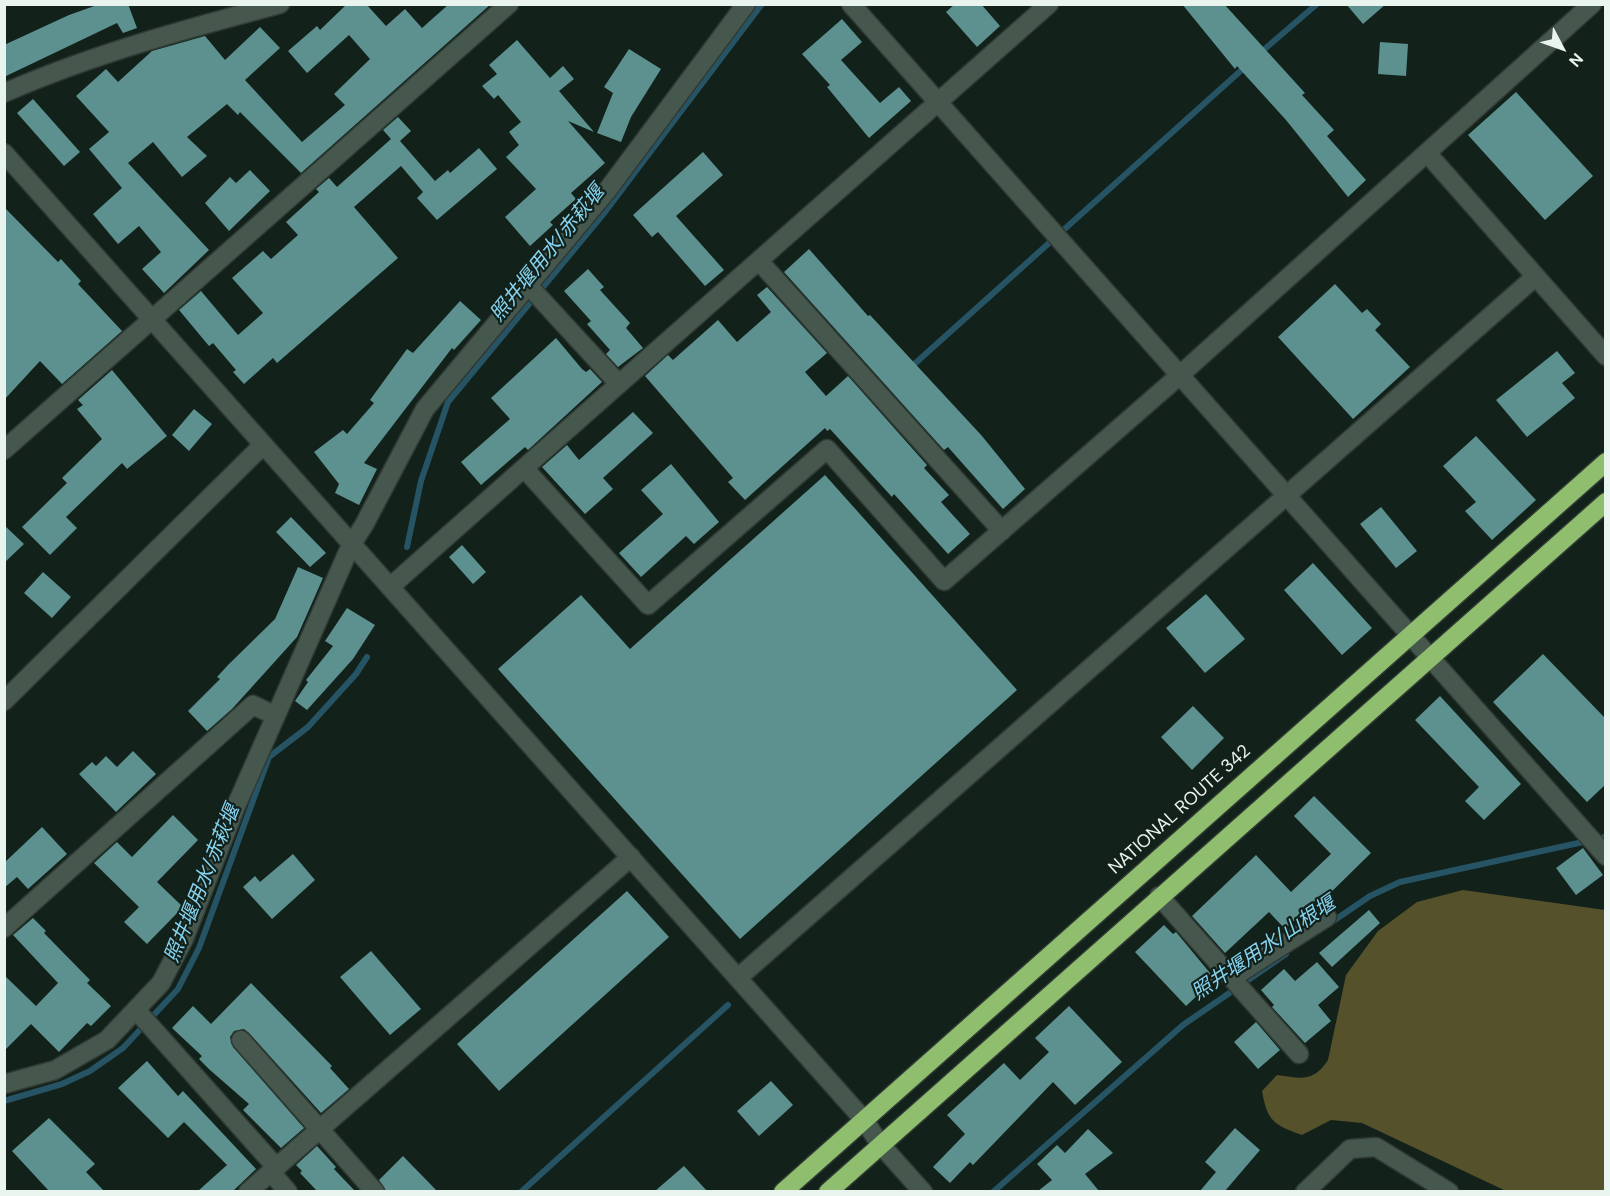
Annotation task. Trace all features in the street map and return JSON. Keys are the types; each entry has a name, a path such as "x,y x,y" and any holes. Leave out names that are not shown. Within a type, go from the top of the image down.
{"highway":[{"name":"NATIONAL ROUTE 342","path":"783,1191 1408,634 1605,462"},
{"path":"828,1191 1605,502"}],"street":[{"path":"4,93 41,77 153,38 280,4"},
{"path":"4,450 509,4"},
{"path":"4,1084 55,1070 107,1040 137,1011 161,983 184,939 274,715 351,545 364,525 425,409 620,174 746,4"},
{"path":"851,4 1605,856"},
{"path":"390,587 1049,4"},
{"path":"524,468 648,604 827,449 945,581 1180,375 1592,4"},
{"path":"4,153 739,978 864,1120 880,1144 923,1191"},
{"path":"1427,153 1605,356"},
{"path":"759,261 1002,531"},
{"path":"739,978 1535,277"},
{"path":"528,285 619,384"},
{"path":"4,701 262,445"},
{"path":"4,928 253,705 274,715"},
{"path":"248,1191 631,857"},
{"path":"1159,896 1299,1054"},
{"path":"1232,978 1327,917"},
{"path":"137,1011 273,1169 288,1191"},
{"path":"241,1040 375,1191"},
{"path":"1305,1191 1350,1149 1376,1147 1449,1191"}],"shaded area":[{"path":"1463,890 1605,910 1605,1191 1506,1191 1362,1123 1331,1120 1302,1135 1278,1125 1266,1109 1262,1091 1277,1075 1300,1078 1312,1076 1328,1060 1346,975 1378,931 1417,902"}],"building":[{"path":"100,4 128,4 137,28 123,33 117,23 4,77 4,45 69,15"},
{"path":"347,4 366,4 386,26 405,9 422,28 449,4 491,4 301,173 240,112 238,115 227,104 187,137 207,156 182,177 153,142 128,163 209,250 164,293 142,269 161,252 139,226 118,244 93,214 122,188 89,149 109,132 76,96 106,69 118,82 152,51 205,36 225,60 260,27 280,48 245,80 302,142 345,105 334,94 370,59 349,35 307,73 288,51 317,26 320,30"},
{"path":"955,4 981,4 1000,26 977,47 946,12"},
{"path":"1182,4 1224,4 1305,93 1302,95 1334,130 1327,136 1366,180 1348,197 1286,120 1237,66 1235,69"},
{"path":"1346,4 1386,4 1363,24"},
{"path":"842,19 862,42 841,60 880,103 899,87 911,101 869,138 827,87 830,85 802,54"},
{"path":"517,40 550,78 563,66 574,79 559,91 594,132 568,121 605,163 571,193 576,199 550,222 553,225 530,246 505,217 536,189 506,157 519,145 509,132 521,122 498,95 494,99 482,86 497,74 489,65"},
{"path":"1380,42 1408,44 1406,76 1378,74"},
{"path":"629,49 661,69 631,117 621,142 597,133 613,93 604,87"},
{"path":"1516,92 1593,176 1545,220 1468,135"},
{"path":"33,99 80,152 64,166 17,113"},
{"path":"398,117 411,131 400,141 435,181 448,170 450,173 479,148 497,169 437,220 417,198 423,192 401,166 354,207 398,258 277,363 273,358 244,384 233,372 236,370 213,343 209,346 179,310 201,291 238,335 263,313 232,278 263,251 271,259 298,235 286,222 319,192 316,189 329,178 337,187 391,139 383,130"},
{"path":"703,152 723,175 676,216 724,270 705,286 658,232 652,237 633,215"},
{"path":"250,170 270,191 229,231 205,203 230,177 236,183"},
{"path":"4,207 58,262 61,259 81,281 78,284 122,331 62,384 40,361 4,400"},
{"path":"809,249 868,316 870,315 982,436 1025,489 1003,509 948,447 944,450 784,272"},
{"path":"588,269 604,287 600,290 630,323 626,328 643,348 618,367 606,354 610,350 587,324 591,321 564,291"},
{"path":"1335,284 1362,313 1367,309 1381,324 1375,330 1410,367 1353,419 1278,337"},
{"path":"767,287 827,353 805,372 826,396 848,376 927,465 924,468 949,495 941,502 970,534 948,554 894,494 892,497 830,429 827,431 825,428 745,500 728,482 733,478 645,376 668,355 673,360 718,320 737,342 771,312 757,295"},
{"path":"460,301 481,320 454,350 452,348 364,463 377,469 359,505 335,493 339,484 314,452 343,430 347,434 374,403 370,400 407,349 413,353"},
{"path":"556,338 582,369 586,372 590,369 602,382 528,450 525,447 481,485 461,462 510,419 491,398"},
{"path":"1557,351 1575,373 1562,383 1575,398 1527,437 1496,400"},
{"path":"112,370 167,436 127,469 122,463 66,517 77,528 50,555 22,527 67,483 62,478 102,439 77,409 83,405 78,400"},
{"path":"194,409 212,424 189,451 172,435"},
{"path":"633,412 653,433 603,478 613,489 585,514 542,467 567,445 579,460"},
{"path":"1476,436 1536,500 1492,540 1465,511 1476,502 1443,466"},
{"path":"671,464 719,522 694,544 686,536 641,577 619,553 663,514 641,490"},
{"path":"825,475 1017,690 740,939 498,669 581,595 630,649"},
{"path":"1381,507 1417,551 1396,568 1360,524"},
{"path":"291,517 326,553 310,567 276,532"},
{"path":"4,525 24,544 4,563"},
{"path":"462,545 486,572 473,584 449,557"},
{"path":"1313,563 1372,628 1342,655 1284,590"},
{"path":"298,567 323,578 297,637 232,709 207,731 188,711 220,679 217,677 228,665 275,619"},
{"path":"43,572 71,597 52,618 24,593"},
{"path":"1206,594 1245,639 1205,673 1166,628"},
{"path":"347,608 375,625 353,659 307,710 295,701 308,682 306,680 333,646 325,641"},
{"path":"1543,654 1605,718 1605,785 1587,802 1493,702"},
{"path":"1440,696 1521,784 1484,820 1465,801 1479,787 1415,720"},
{"path":"1193,706 1224,738 1192,770 1161,737"},
{"path":"133,751 156,774 116,812 79,774 92,762 96,766 106,756 117,767"},
{"path":"1314,796 1371,853 1320,903 1317,899 1285,929 1269,912 1225,953 1192,916 1256,855 1291,892 1331,854 1294,816"},
{"path":"173,815 198,840 157,882 183,907 147,944 124,922 139,907 94,863 117,842 132,857"},
{"path":"42,827 67,854 28,889 17,877 4,888 4,863"},
{"path":"1583,848 1603,875 1576,895 1556,868"},
{"path":"293,854 315,880 272,919 243,887 255,876 260,882"},
{"path":"627,891 669,937 499,1091 457,1044"},
{"path":"1369,910 1380,923 1332,967 1319,953"},
{"path":"33,918 46,931 44,933 90,980 87,983 111,1006 91,1026 87,1023 59,1052 31,1024 4,1051 4,975 36,1006 58,983 13,935"},
{"path":"1164,925 1173,934 1176,932 1215,979 1186,1006 1135,952"},
{"path":"371,951 421,1009 390,1035 340,977"},
{"path":"1317,962 1339,987 1318,1005 1331,1021 1305,1043 1272,1007 1274,1005 1261,990 1284,969 1295,981"},
{"path":"251,983 332,1066 330,1068 349,1089 321,1113 249,1033 244,1029 234,1031 230,1037 233,1047 304,1128 281,1148 243,1110 249,1104 210,1070 199,1059 202,1056 172,1028 193,1006 211,1024"},
{"path":"1069,1006 1122,1062 1075,1105 1053,1082 973,1165 970,1162 950,1183 933,1167 965,1134 947,1115 1004,1063 1020,1080 1049,1052 1035,1038"},
{"path":"1256,1022 1280,1050 1258,1069 1234,1042"},
{"path":"147,1061 178,1096 183,1091 256,1169 233,1191 198,1191 227,1165 184,1122 168,1138 118,1088"},
{"path":"771,1081 793,1105 759,1136 737,1111"},
{"path":"49,1118 95,1164 86,1172 104,1191 49,1191 12,1151"},
{"path":"1235,1128 1260,1150 1225,1191 1200,1191 1216,1172 1205,1162"},
{"path":"1088,1129 1113,1153 1085,1174 1099,1191 1038,1191 1052,1180 1037,1164 1057,1145 1065,1153"},
{"path":"317,1146 336,1167 334,1169 355,1191 317,1191 300,1173 302,1171 296,1165"},
{"path":"403,1156 437,1191 386,1191 379,1180"},
{"path":"684,1166 707,1191 655,1191"}],"waterway":[{"name":"照井堰用水/赤萩堰","path":"407,547 421,481 448,402 605,212 762,4"},
{"path":"1260,53 1317,4"},
{"path":"910,368 1246,66"},
{"name":"照井堰用水/赤萩堰","path":"4,1101 62,1084 90,1071 123,1048 178,989 199,948 269,757 308,727 356,674 367,657"},
{"name":"照井堰用水/山根堰","path":"1329,924 1370,896 1400,882 1606,837"},
{"name":"照井堰用水/山根堰","path":"993,1192 1183,1025 1286,954"},
{"path":"521,1192 728,1005"}]}
